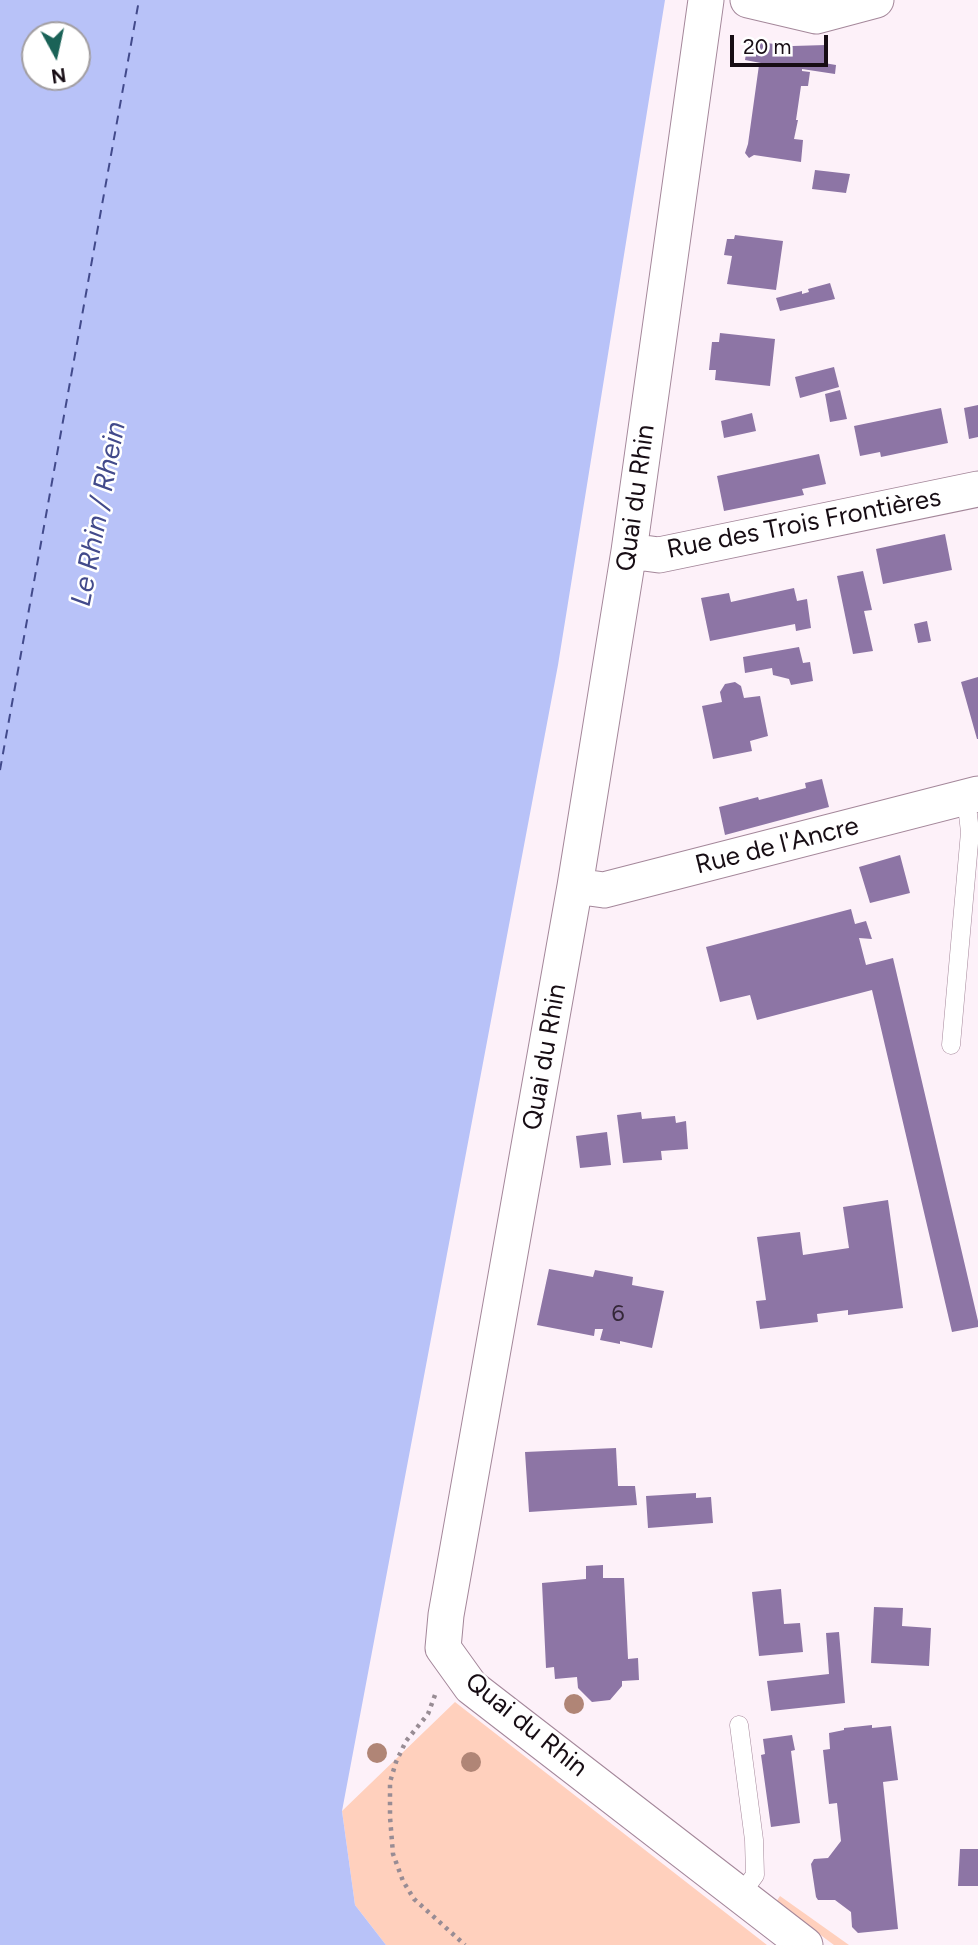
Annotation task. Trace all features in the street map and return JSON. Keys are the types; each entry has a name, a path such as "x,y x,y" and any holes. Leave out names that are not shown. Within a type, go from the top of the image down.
{"street":[{"name":"Quai du Rhin","path":"706,0 629,551 576,886 446,1615 443,1648 471,1687 805,1945"},
{"path":"748,0 816,16 876,0"},
{"name":"Rue des Trois Frontières","path":"629,551 659,555 978,489"},
{"name":"Rue de l'Ancre","path":"576,886 604,890 972,796"}],"lane":[{"path":"951,1045 972,796"},
{"path":"739,1725 754,1840 755,1875 741,1894"}],"path":[{"path":"436,1691 428,1714 406,1741 390,1782 393,1854 403,1881 414,1899 465,1945"}],"shaded area":[{"path":"455,1702 767,1945 386,1945 355,1905 342,1811"},
{"path":"780,1896 849,1945 834,1945 776,1902"}],"water":[{"name":"Le Rhin / Rhein","path":"0,0 665,0 558,665 342,1811 355,1905 386,1945 0,1945"}],"building":[{"path":"748,41 793,46 826,45 824,63 836,65 835,74 802,69 810,72 808,86 801,86 794,139 803,140 801,162 754,155 749,158 745,153 761,63 745,60"},
{"path":"815,170 850,174 846,193 812,189"},
{"path":"735,235 783,241 776,290 727,284 732,256 724,255 727,239 734,239"},
{"path":"830,283 835,299 780,311 776,298 802,291 802,294 809,292 808,289"},
{"path":"720,333 775,339 770,386 715,380 716,370 709,370 712,342 719,342"},
{"path":"834,367 839,387 800,398 795,377"},
{"path":"840,390 847,419 830,422 825,394"},
{"path":"978,405 978,437 969,439 964,408"},
{"path":"941,408 948,443 881,457 880,452 860,456 854,426"},
{"path":"752,413 756,431 724,438 721,421"},
{"path":"819,454 826,484 802,489 804,495 724,511 717,476"},
{"path":"945,534 952,570 883,584 876,549"},
{"path":"863,571 872,610 864,611 873,651 853,654 837,576"},
{"path":"794,588 797,601 807,599 811,628 796,631 795,624 710,641 701,598 729,593 731,602"},
{"path":"927,621 931,641 918,643 914,624"},
{"path":"799,647 803,663 810,662 813,681 791,685 789,679 773,675 772,668 745,673 743,657"},
{"path":"978,677 978,739 977,739 961,682"},
{"path":"735,682 741,686 744,698 760,696 768,736 750,741 752,751 713,759 702,706 722,702 720,692 725,684"},
{"path":"822,779 829,807 725,835 719,807 806,788 805,783"},
{"path":"900,855 910,893 870,903 859,867"},
{"path":"851,909 855,924 866,921 872,939 859,938 866,965 893,958 978,1327 952,1332 872,990 757,1020 750,995 720,1002 706,947"},
{"path":"641,1112 642,1119 675,1116 676,1123 686,1121 688,1149 661,1151 662,1160 623,1163 617,1115"},
{"path":"607,1132 611,1165 580,1168 576,1136"},
{"path":"888,1200 903,1308 848,1315 848,1310 817,1314 818,1322 760,1329 756,1301 766,1300 757,1237 800,1232 803,1255 849,1248 843,1207"},
{"path":"549,1269 593,1277 595,1270 633,1277 632,1285 664,1291 652,1348 600,1340 603,1329 595,1329 594,1336 537,1325"},
{"path":"616,1448 618,1486 635,1486 637,1505 529,1512 525,1452"},
{"path":"696,1493 696,1498 711,1497 713,1523 648,1528 646,1496"},
{"path":"603,1565 603,1578 624,1578 628,1659 638,1658 639,1680 622,1681 622,1686 610,1700 592,1702 578,1688 577,1677 555,1679 554,1667 546,1668 542,1583 586,1579 586,1566"},
{"path":"781,1589 784,1624 800,1623 803,1652 759,1656 752,1592"},
{"path":"874,1607 903,1608 902,1626 931,1628 929,1666 871,1663"},
{"path":"839,1632 845,1703 771,1711 767,1681 829,1674 826,1633"},
{"path":"872,1725 872,1728 891,1726 898,1780 883,1782 898,1929 858,1933 852,1927 851,1912 835,1900 818,1900 811,1864 814,1859 828,1858 841,1841 837,1803 829,1804 823,1750 830,1749 829,1733 844,1728"},
{"path":"792,1735 795,1750 791,1751 800,1823 771,1827 761,1755 765,1754 763,1739"},
{"path":"960,1849 978,1849 978,1886 958,1886"}],"ferry route":[{"path":"0,770 139,0"}]}
